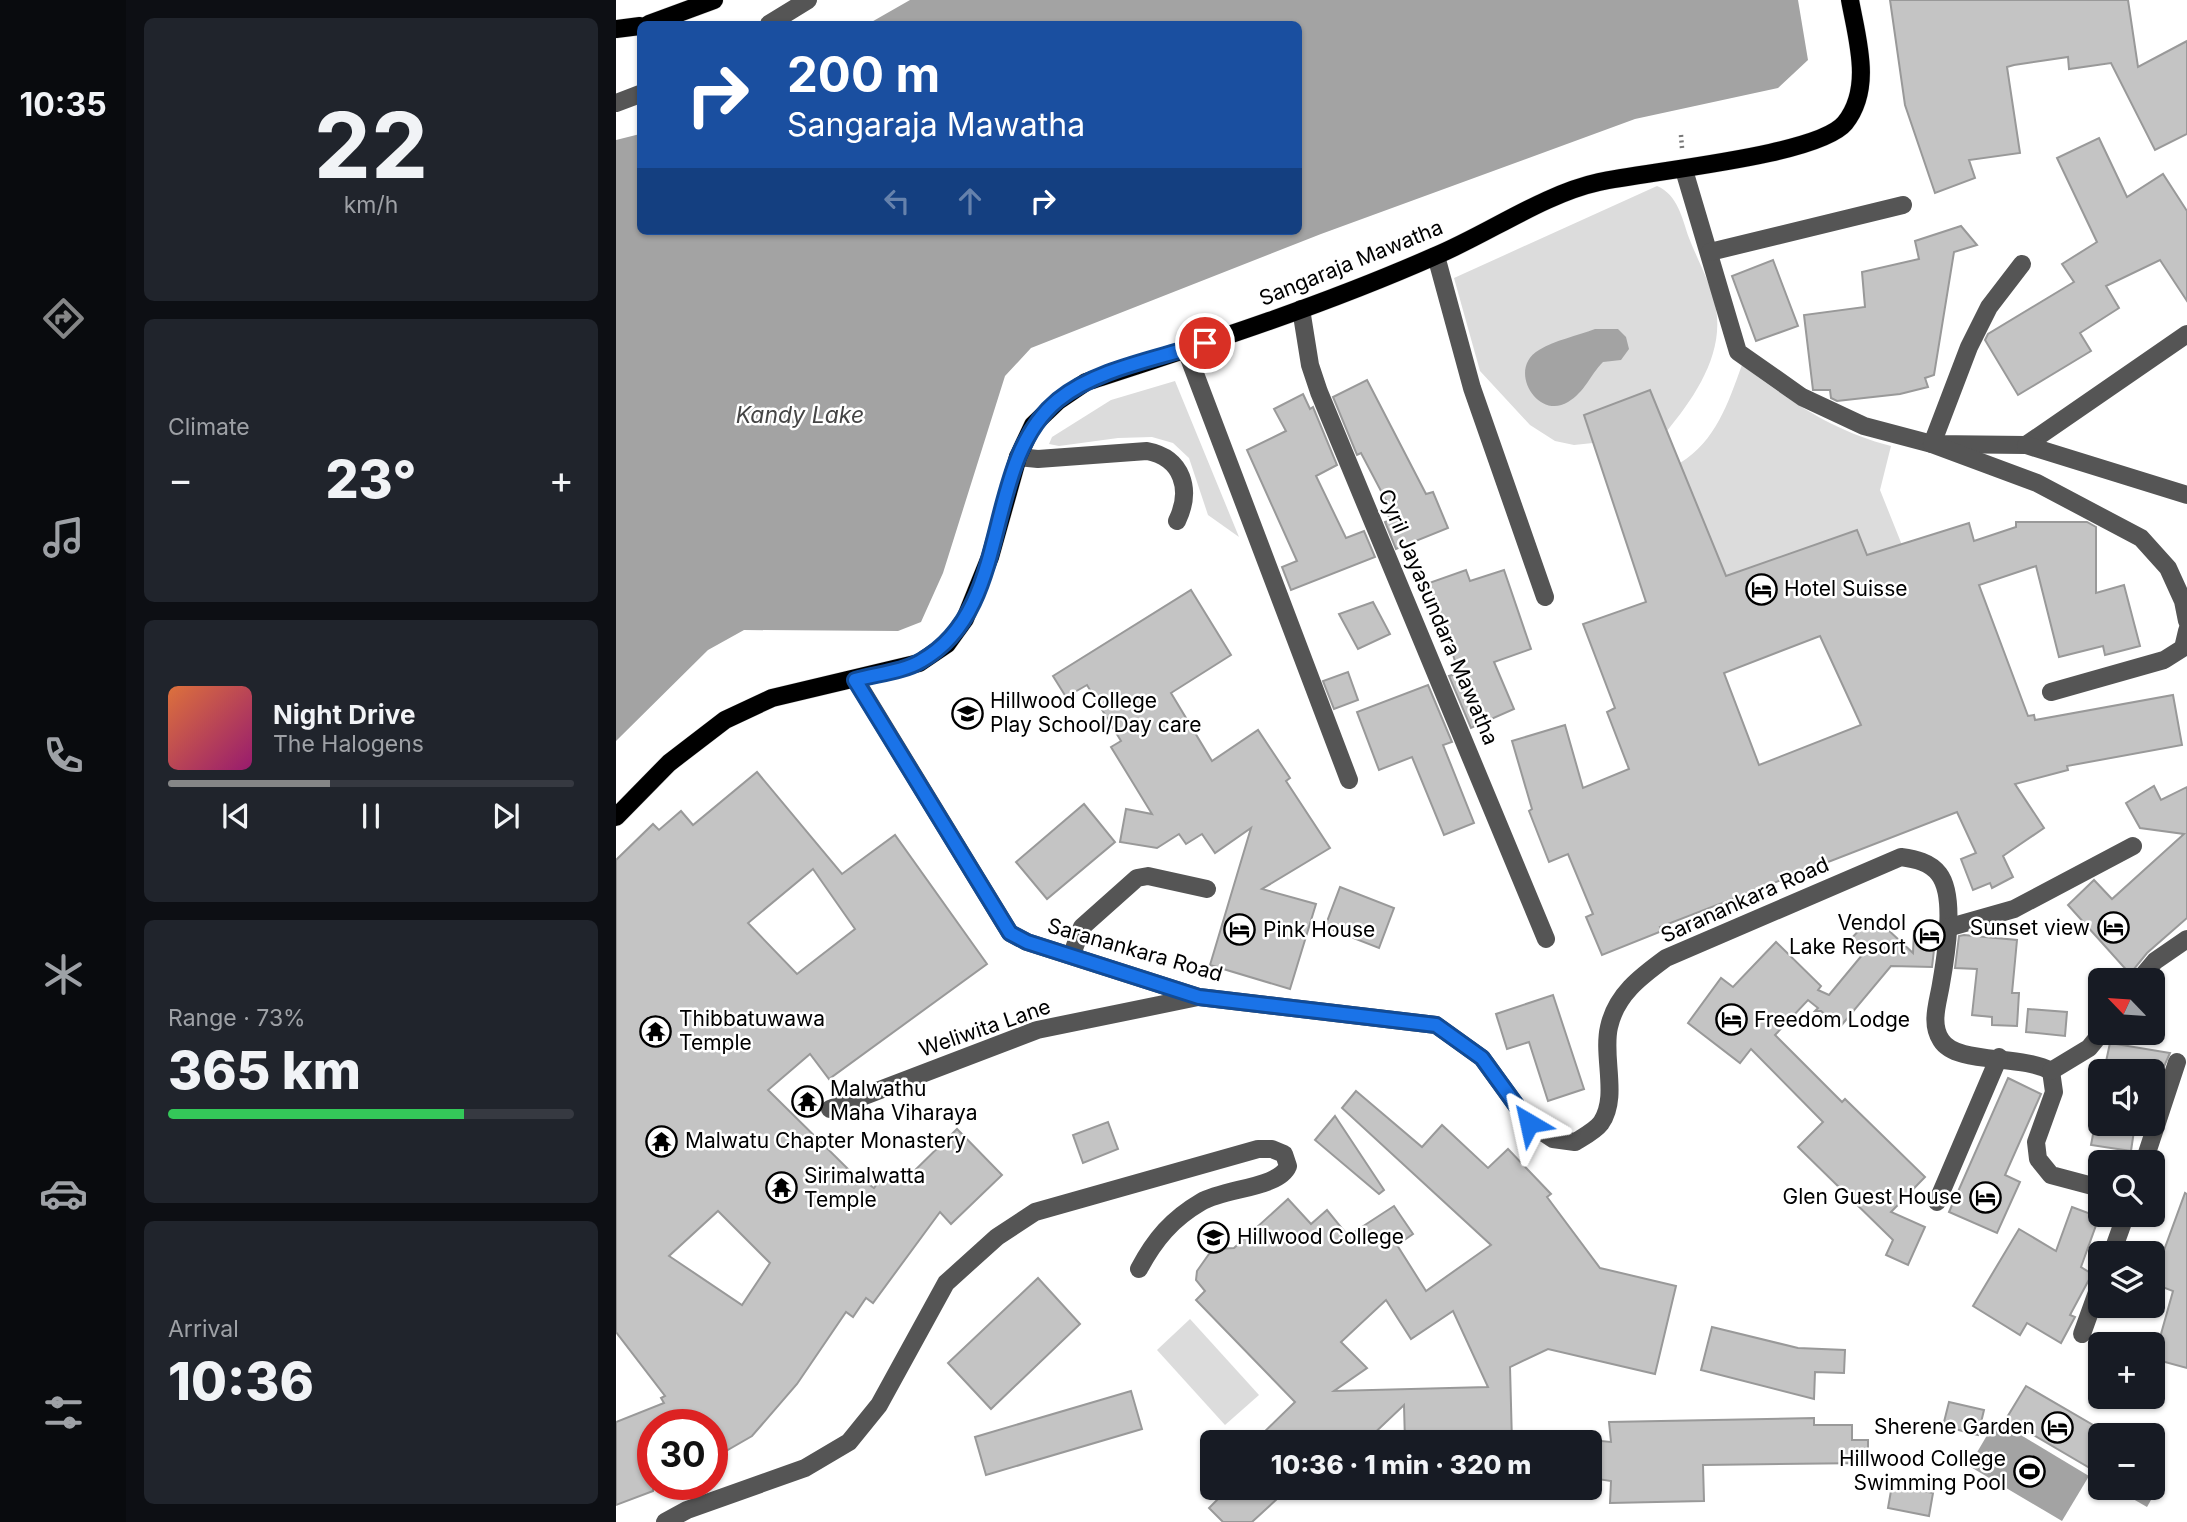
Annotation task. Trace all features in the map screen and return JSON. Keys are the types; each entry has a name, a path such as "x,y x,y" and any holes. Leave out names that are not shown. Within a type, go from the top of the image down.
{"main road":[{"path":"657,21 713,0"},
{"name":"Sangaraja Mawatha","path":"616,817 669,763 724,719 772,698 919,663 947,644 965,619 990,557 1018,457 1033,425 1058,401 1086,382 1301,309 1436,256 1596,182 1684,170 1819,140 1844,124 1858,98 1861,65 1850,0"},
{"path":"616,29 637,26"}],"street":[{"path":"774,21 808,0"},
{"path":"616,103 637,95"},
{"path":"1684,170 1738,352 1802,397 1864,426 1932,444 2037,483 2141,538 2168,568 2183,601 2187,621"},
{"path":"1710,252 1903,205"},
{"path":"1436,256 1472,388 1545,597"},
{"path":"1932,444 1969,347 1989,307 2022,264"},
{"name":"Cyril Jayasundara Mawatha","path":"1301,309 1310,365 1319,392 1546,939"},
{"path":"2026,445 2187,334"},
{"path":"1186,349 1349,780"},
{"path":"1932,444 2026,445 2187,495"},
{"path":"1018,457 1038,459 1147,451 1163,454 1179,471 1183,489 1183,507 1177,521"},
{"path":"2051,692 2164,660 2183,648 2187,631"},
{"name":"Saranankara Road","path":"855,680 1010,933 1027,942 1072,954 1199,997 1436,1025 1482,1058 1529,1123 1553,1139 1575,1142 1600,1125 1608,1108 1608,1028 1622,997 1634,981 1666,958 1901,858 1920,860 1938,872 1948,891 1947,928 1934,1023 1942,1042 1960,1056 2036,1062 2051,1071"},
{"path":"1947,928 2014,909 2133,846"},
{"path":"1072,954 1083,927 1137,878 1149,876 1207,889"},
{"path":"2149,968 2155,961 2187,939"},
{"name":"Weliwita Lane","path":"830,1109 1037,1030 1199,997"},
{"path":"2088,1185 2051,1175 2038,1159 2036,1142 2054,1092 2051,1071 2091,1045"},
{"path":"1937,1202 1999,1057"},
{"path":"2148,1150 2177,1062"},
{"path":"665,1522 687,1510 805,1468 849,1442 879,1405 946,1283 997,1237 1035,1212 1258,1149 1272,1149 1284,1154 1288,1166 1285,1175 1275,1181 1235,1188 1203,1200 1169,1223 1154,1242 1139,1269"},
{"path":"2082,1334 2088,1317"}],"shaded area":[{"path":"1657,186 1675,201 1716,309 1716,343 1705,375 1667,431 1650,390 1584,415 1593,443 1574,445 1555,441 1530,425 1480,371 1454,278"},
{"path":"1742,365 1812,413 1850,432 1891,446 1880,490 1902,545 1911,606 1726,576 1680,463 1703,444 1712,432 1726,407"},
{"path":"1175,381 1239,537 1208,515 1189,458 1173,443 1152,437 1118,438 1059,446 1049,444 1052,437 1111,400"},
{"path":"1190,1319 1259,1395 1225,1425 1157,1350"}],"water":[{"name":"Kandy Lake","path":"910,0 1798,0 1808,60 1778,88 1635,119 1321,234 1031,348 1005,376 943,573 921,622 898,631 744,630 708,650 616,741 616,140 637,135 637,235 1302,235 1302,21 873,21"},
{"path":"1595,329 1618,329 1626,337 1629,349 1621,360 1603,362 1579,393 1568,402 1557,406 1546,405 1537,399 1526,380 1525,369 1530,358 1552,343"},
{"name":"Hillwood College Swimming Pool","path":"1996,1420 2088,1478 2062,1521 1969,1466"},
{"path":"2135,1500 2151,1500 2147,1507"}],"building":[{"path":"1890,0 2128,0 2138,67 2187,41 2187,134 2155,150 2111,63 2069,69 2068,57 2014,65 2007,67 2020,153 1969,160 1975,178 1935,193 1905,105"},
{"path":"2099,138 2127,197 2163,174 2187,211 2187,301 2160,260 2106,286 2119,308 2080,333 2091,351 2018,395 1985,340 1988,334 2074,282 2062,264 2097,242 2057,158"},
{"path":"1961,226 1977,245 1954,252 1934,375 1925,378 1928,387 1900,394 1837,401 1831,398 1830,390 1813,390 1804,315 1865,307 1862,272 1919,259 1915,241"},
{"path":"1773,260 1798,326 1756,341 1732,276"},
{"path":"1367,380 1426,494 1433,492 1448,528 1396,549 1385,522 1390,520 1386,509 1390,508 1361,453 1357,455 1333,397"},
{"path":"1650,390 1726,576 1857,530 1867,555 1969,523 1974,541 2016,527 2016,522 2087,522 2096,527 2096,593 2124,585 2140,646 2105,655 2103,646 2059,657 2036,566 1979,585 2028,716 2034,715 2035,720 2173,695 2182,745 2067,766 2068,770 2015,784 2044,828 2003,856 2013,877 1992,888 1990,883 1973,890 1961,859 1976,853 1957,812 1660,927 1662,931 1602,955 1586,917 1593,914 1568,854 1549,862 1529,811 1532,809 1512,741 1565,725 1583,788 1629,769 1607,712 1615,708 1583,624 1646,602 1584,415","holes":["1820,636 1861,725 1759,765 1724,673"]},
{"path":"1303,394 1310,409 1313,407 1337,465 1316,476 1346,538 1364,531 1375,557 1291,590 1282,567 1297,561 1247,450 1286,431 1274,409"},
{"path":"1466,570 1470,581 1504,570 1531,649 1494,662 1514,709 1471,728 1449,676 1459,673 1429,583"},
{"path":"1191,590 1231,655 1171,693 1212,761 1258,730 1290,778 1286,781 1330,848 1262,889 1316,904 1290,989 1210,965 1251,828 1215,853 1202,834 1186,844 1179,834 1157,848 1120,842 1126,809 1152,814 1111,747 1121,741 1087,685 1066,697 1053,676"},
{"path":"1373,602 1390,634 1358,649 1339,614"},
{"path":"1348,672 1358,700 1334,709 1323,681"},
{"path":"1428,685 1452,742 1443,745 1474,823 1444,835 1412,757 1379,770 1357,712"},
{"path":"757,772 842,874 895,835 987,964 829,1079 810,1054 768,1090 850,1171 874,1188 886,1171 902,1183 957,1129 1002,1175 951,1224 940,1212 873,1303 866,1298 853,1317 846,1312 797,1384 752,1436 728,1450 728,1409 649,1409 664,1403 661,1398 665,1396 616,1332 616,860 653,824 659,830 681,811 693,825","holes":["813,869 855,929 797,974 748,923","718,1211 770,1263 742,1305 669,1256"]},
{"path":"2154,786 2161,800 2187,787 2187,918 2147,953 2135,968 2125,968 2068,905 2094,880 2112,899 2184,834 2140,828 2126,803"},
{"path":"1084,804 1115,842 1047,899 1016,862"},
{"path":"1340,887 1394,908 1379,948 1325,927"},
{"path":"1863,926 1886,928 1913,953 1914,931 1936,933 1932,967 1891,966 1840,1027 1821,1011 1815,1011 1818,1008 1808,1000 1775,1035 1842,1102 1845,1099 1925,1177 1891,1212 1925,1227 1908,1265 1886,1255 1893,1240 1798,1147 1823,1122 1751,1049 1740,1063 1688,1023 1721,978 1733,987 1776,942 1821,986 1818,990 1829,995 1863,954 1849,941"},
{"path":"1959,936 2017,940 2012,993 2019,993 2017,1026 1992,1025 1992,1017 1972,1015 1977,969 1955,968"},
{"path":"1553,995 1584,1089 1548,1101 1529,1042 1507,1049 1496,1014"},
{"path":"2028,1009 2067,1012 2065,1036 2026,1032"},
{"path":"2110,1045 2170,1053 2165,1064 2165,1059 2107,1059"},
{"path":"2008,1078 2041,1094 2005,1175 2020,1182 1997,1233 1949,1212"},
{"path":"1356,1091 1422,1147 1442,1125 1488,1168 1508,1149 1551,1194 1547,1197 1600,1268 1676,1286 1655,1374 1548,1349 1510,1367 1512,1430 1405,1430 1404,1405 1378,1430 1266,1430 1295,1402 1196,1300 1205,1291 1196,1280 1197,1271 1209,1254 1218,1249 1234,1248 1288,1199 1311,1224 1327,1210 1348,1236 1394,1206 1413,1234 1397,1245 1426,1291 1491,1245 1342,1108","holes":["1386,1300 1411,1339 1453,1311 1488,1387 1334,1391 1367,1368 1341,1342"]},
{"path":"1335,1116 1384,1190 1379,1194 1315,1140"},
{"path":"1108,1122 1118,1149 1083,1163 1073,1135"},
{"path":"2093,1136 2133,1136 2131,1150 2091,1145"},
{"path":"2185,1193 2187,1368 2165,1362 2165,1332 2162,1332 2173,1291 2165,1288 2165,1248"},
{"path":"2072,1207 2088,1213 2088,1227 2095,1227 2088,1241 2081,1267 2088,1271 2088,1281 2070,1315 2075,1317 2061,1343 2027,1323 2020,1335 1973,1306 2019,1229 2056,1251"},
{"path":"1038,1278 1080,1324 991,1409 948,1363"},
{"path":"1712,1327 1798,1348 1845,1350 1844,1373 1815,1372 1814,1399 1701,1370"},
{"name":"Sherene Garden","path":"2026,1386 2090,1423 2088,1467 2006,1419"},
{"path":"1131,1391 1142,1429 986,1475 975,1437"},
{"path":"1949,1402 1984,1410 1978,1435 1943,1426"},
{"path":"637,1414 637,1497 616,1505 616,1422"},
{"path":"1814,1418 1814,1425 1852,1425 1852,1440 1868,1440 1868,1463 1703,1465 1704,1501 1610,1503 1611,1481 1602,1480 1602,1441 1611,1442 1609,1422"},
{"path":"1892,1485 1933,1493 1929,1516 1888,1508"},
{"path":"1217,1500 1276,1500 1252,1522 1223,1522 1209,1508"}],"place":[{"name":"Hotel Suisse","path":"1761,589"},
{"name":"Hillwood College Play School/Day care","path":"967,713"},
{"name":"Sunset view","path":"2113,928"},
{"name":"Pink House","path":"1240,930"},
{"name":"Vendol Lake Resort","path":"1929,935"},
{"name":"Freedom Lodge","path":"1731,1020"},
{"name":"Thibbatuwawa Temple","path":"656,1031"},
{"name":"Malwathu Maha Viharaya","path":"807,1101"},
{"name":"Malwatu Chapter Monastery","path":"662,1141"},
{"name":"Sirimalwatta Temple","path":"781,1188"},
{"name":"Glen Guest House","path":"1985,1197"},
{"name":"Hillwood College","path":"1214,1237"},
{"name":"Sherene Garden","path":"2058,1427"},
{"name":"Hillwood College Swimming Pool","path":"2029,1471"}],"route":[{"path":"1205,343 1086,382 1058,401 1033,425 1018,457 990,557 965,619 947,644 919,663 855,680 1010,933 1027,942 1072,954 1199,997 1436,1025 1482,1058 1529,1123"}]}
